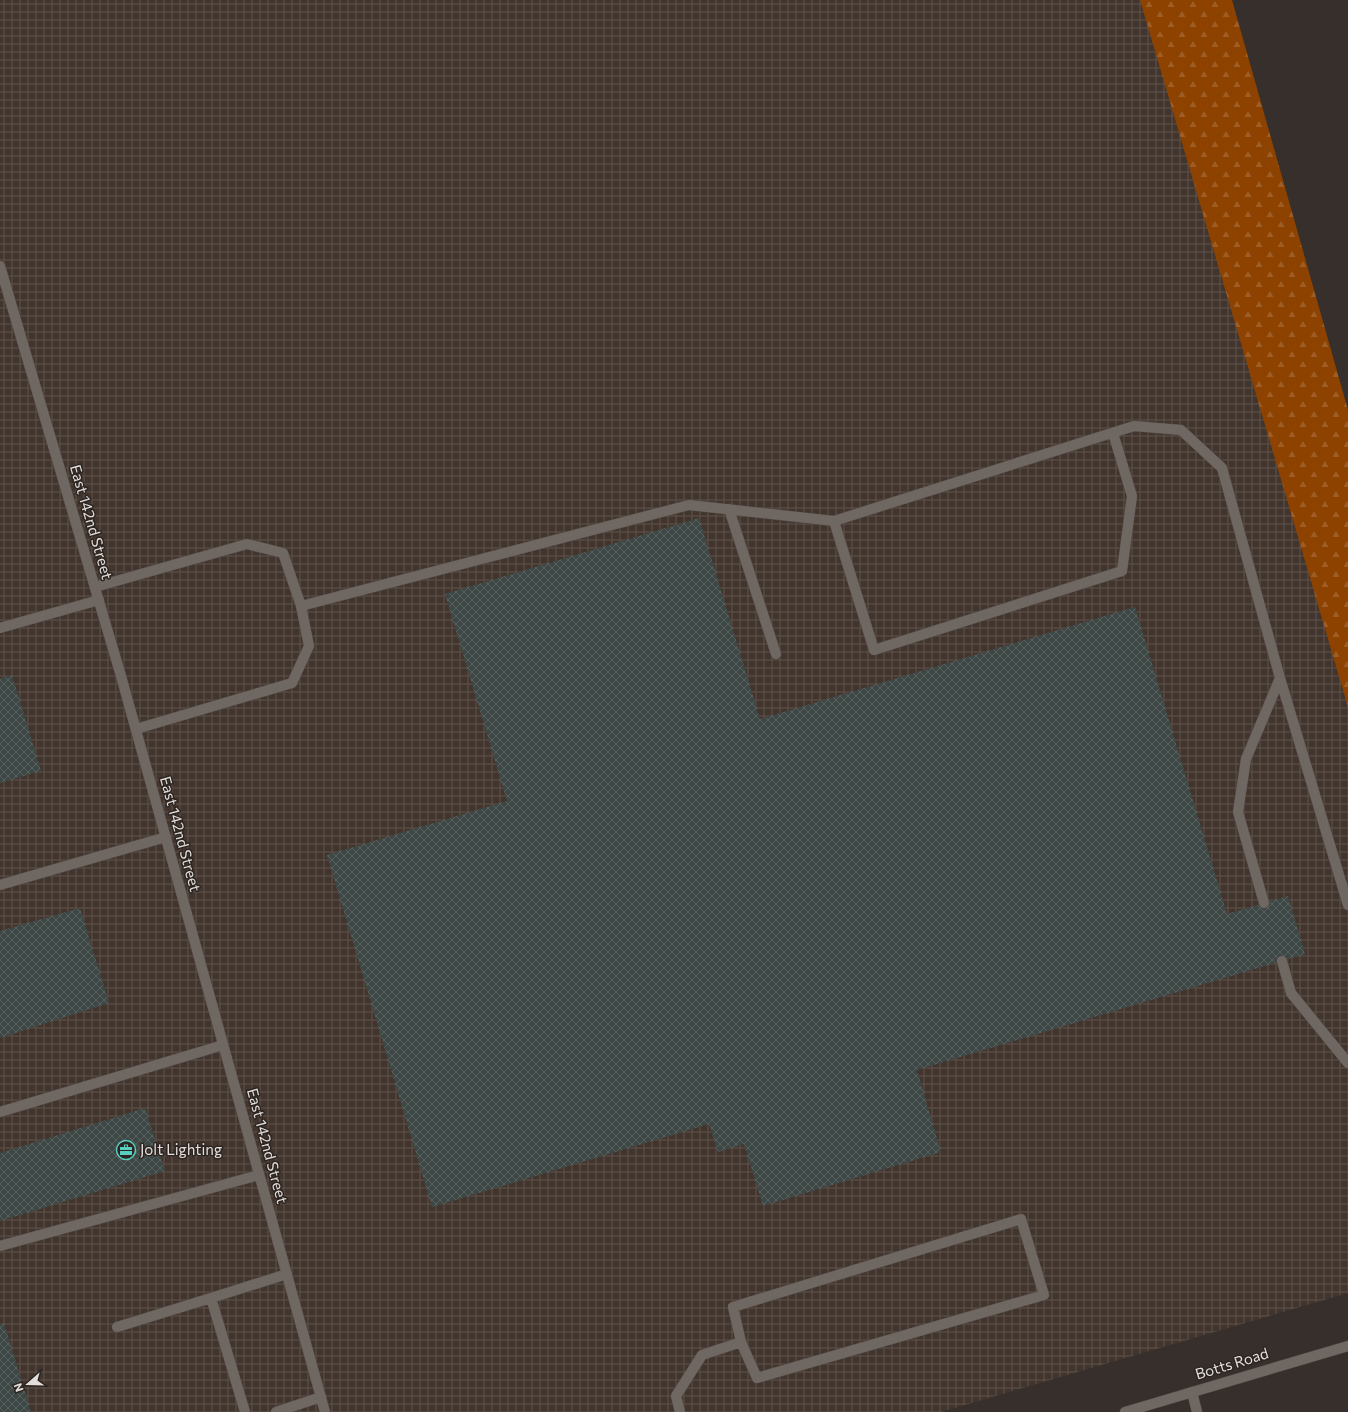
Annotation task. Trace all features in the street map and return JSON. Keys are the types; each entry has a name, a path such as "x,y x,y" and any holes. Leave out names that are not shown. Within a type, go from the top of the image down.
{"street":[{"name":"East 142nd Street","path":"0,266 136,729 325,1412"},
{"path":"302,606 689,505 834,521 1134,426 1181,430 1222,468 1280,678 1348,905"},
{"path":"834,521 874,650 1122,571 1132,496 1113,433"},
{"path":"729,509 776,654"},
{"path":"95,587 247,544 282,553 302,606 309,646 292,682 136,729"},
{"path":"0,628 99,600"},
{"path":"1264,903 1238,812 1246,759 1280,678"},
{"path":"0,885 166,837"},
{"path":"1282,961 1291,993 1348,1063"},
{"path":"0,1112 224,1045"},
{"path":"0,1246 259,1175"},
{"path":"1022,1219 1044,1295 757,1378 741,1342 733,1307 1022,1219"},
{"path":"117,1327 287,1274"},
{"path":"211,1298 245,1412"},
{"path":"680,1412 676,1396 702,1355 741,1342"},
{"name":"Botts Road","path":"1125,1412 1348,1346"},
{"path":"1192,1392 1196,1412"},
{"path":"276,1412 321,1397"}],"shaded area":[{"path":"0,0 1141,0 1348,703 1348,1293 941,1412 0,1412"}],"green space":[{"path":"1140,0 1232,0 1348,410 1348,707"}],"building":[{"path":"699,518 760,719 1135,607 1227,914 1288,896 1305,954 917,1070 941,1152 763,1206 744,1144 718,1152 709,1124 432,1207 327,855 507,801 445,594"},
{"path":"12,675 41,771 0,783 0,679"},
{"path":"80,908 109,1003 0,1038 0,931"},
{"path":"145,1108 165,1171 0,1221 0,1153"},
{"path":"4,1323 31,1412 0,1412 0,1325"}],"place":[{"name":"Jolt Lighting","path":"126,1150"}]}
